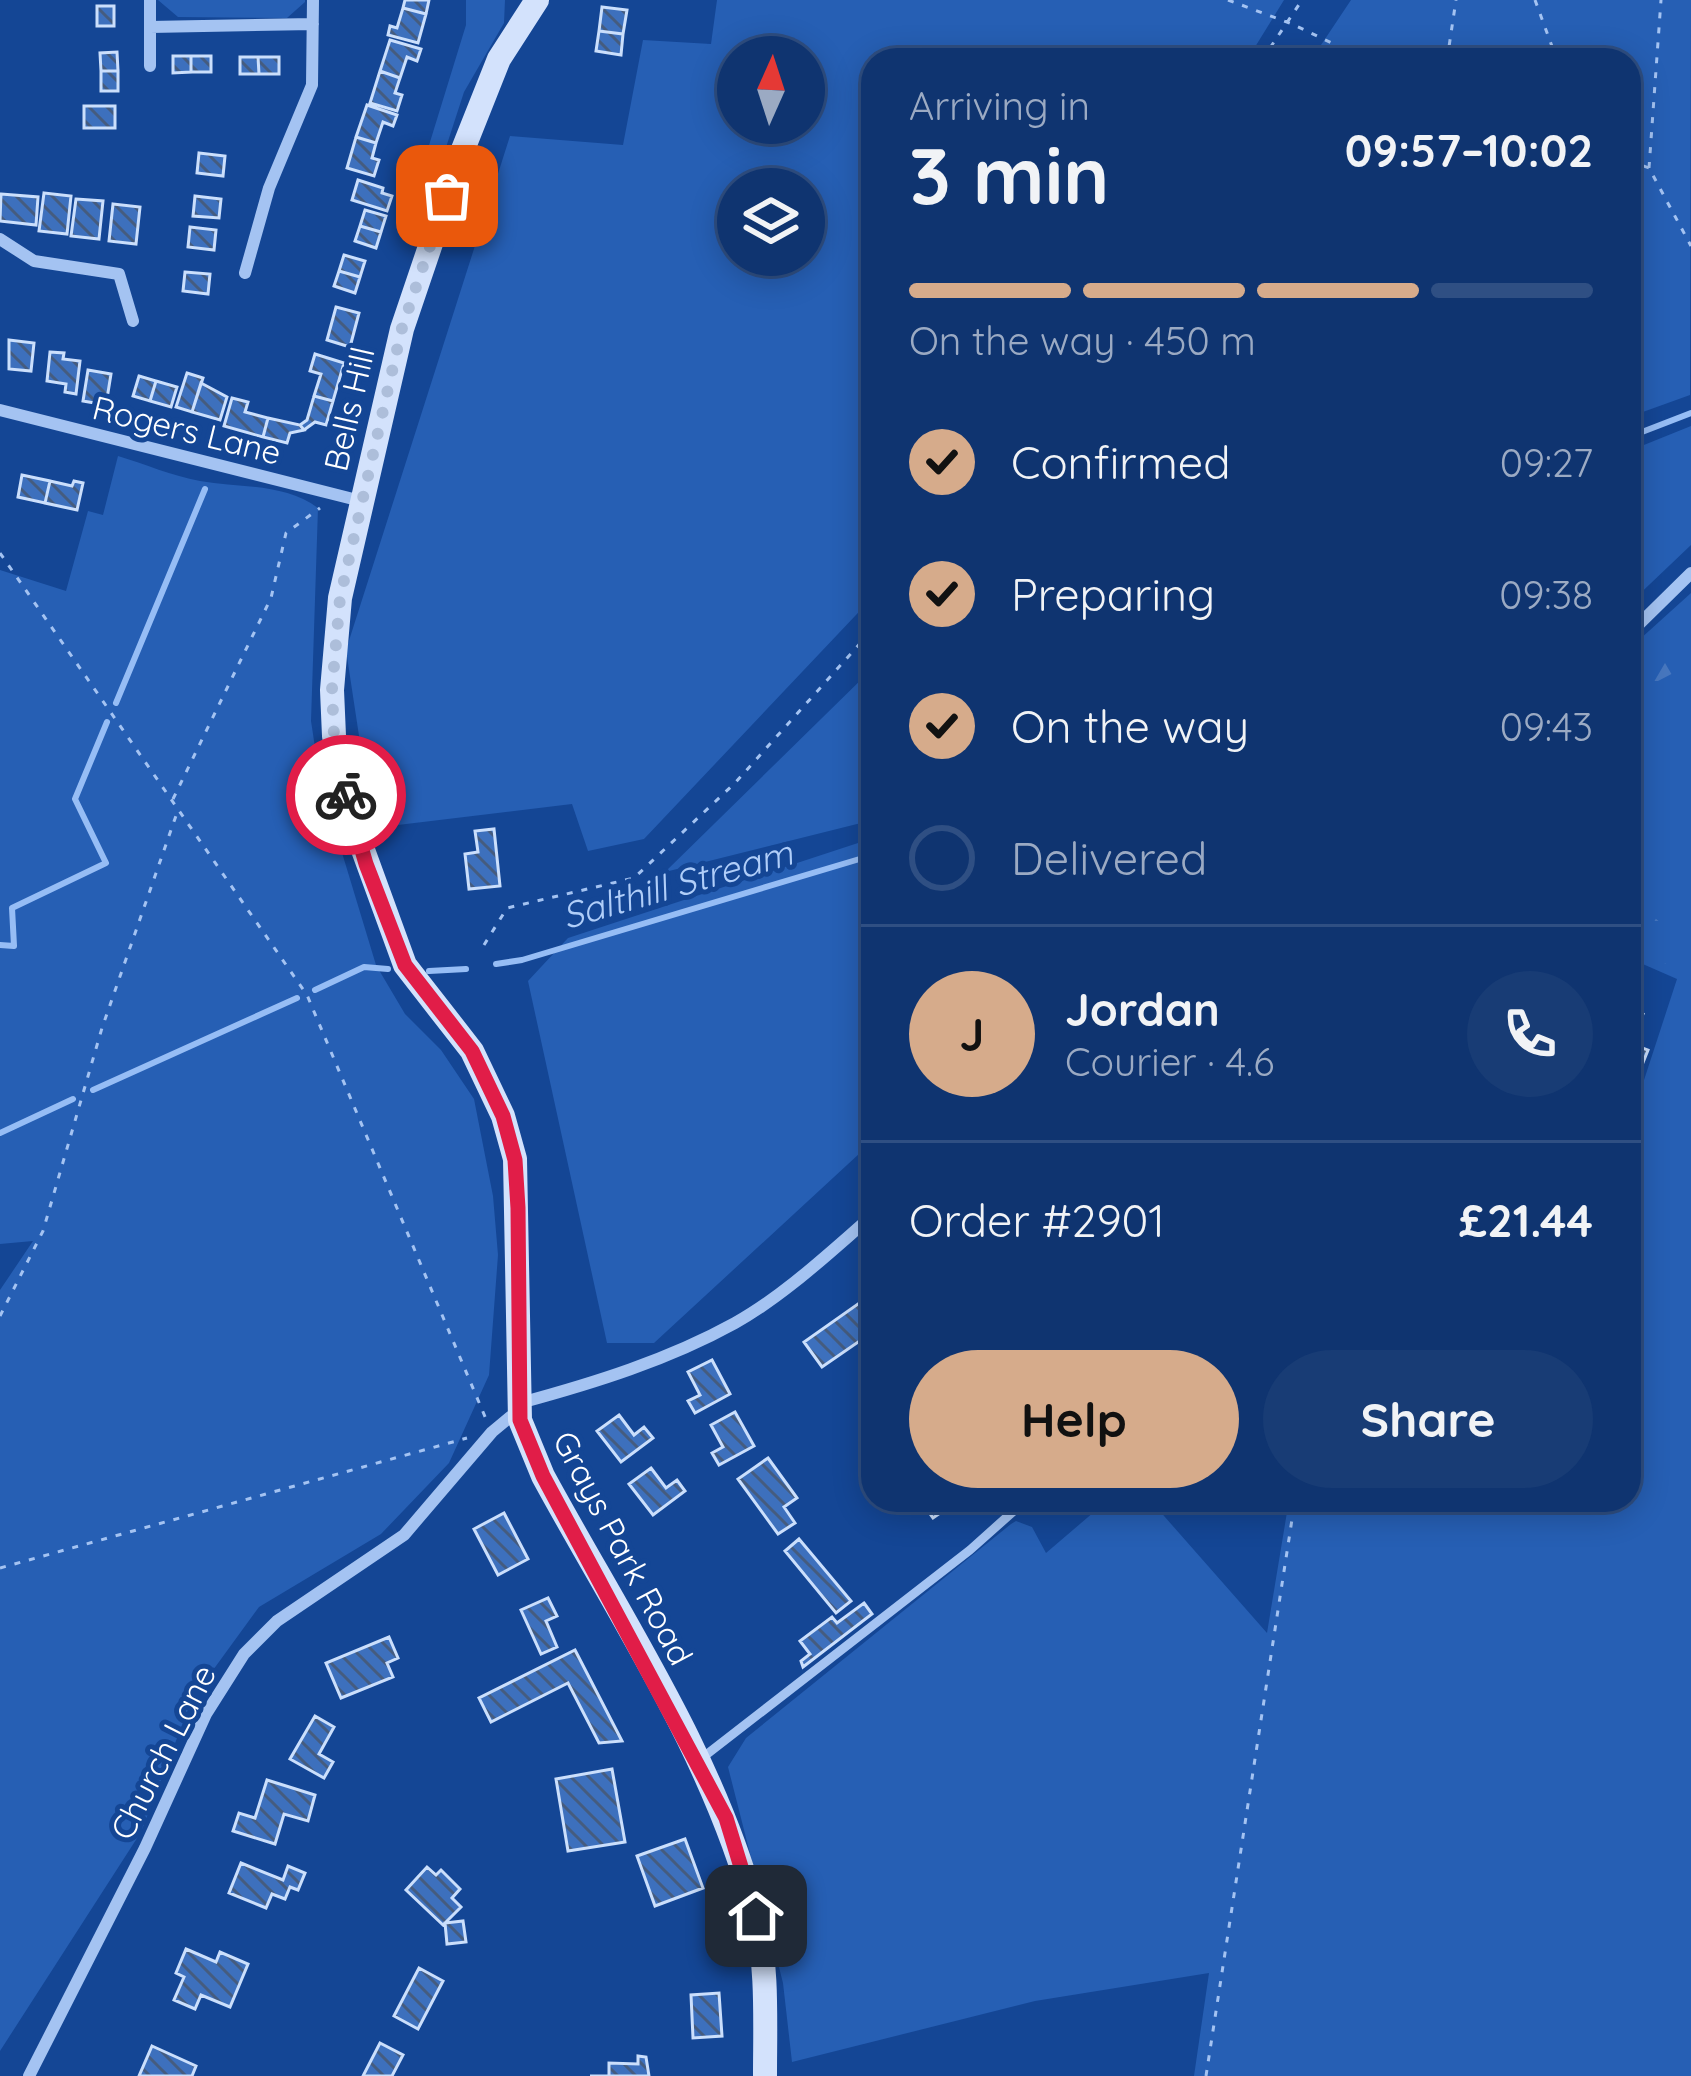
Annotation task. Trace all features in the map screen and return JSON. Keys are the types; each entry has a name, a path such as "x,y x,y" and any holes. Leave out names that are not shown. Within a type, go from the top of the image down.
{"main road":[{"name":"Bells Hill","path":"361,501 402,328 462,152 499,59 537,0"},
{"name":"Grays Park Road","path":"361,501 334,635 334,736 351,817 405,965 472,1051 503,1116 516,1175 520,1411 543,1476 726,1818 756,1916 765,1983 765,2076"}],"street":[{"path":"150,0 150,66"},
{"path":"245,273 269,188 312,86 313,0"},
{"path":"150,27 313,24"},
{"path":"0,238 34,260 119,274 133,321"},
{"name":"Rogers Lane","path":"0,410 361,501"},
{"path":"1641,622 1691,573"},
{"name":"Church Lane","path":"29,2076 146,1848 206,1714 244,1654 277,1621 404,1535 491,1432 511,1417 736,1322 861,1225"}],"lane":[{"path":"698,1761 970,1550 1012,1512"}],"path":[{"path":"1228,0 1342,48"},
{"path":"1269,48 1302,0"},
{"path":"1449,48 1456,0"},
{"path":"1535,0 1553,48"},
{"path":"1648,168 1661,0"},
{"path":"1641,160 1691,245"},
{"path":"1641,165 1648,168"},
{"path":"172,799 271,598 286,533 334,494"},
{"path":"0,553 307,995 491,1432 0,1568"},
{"path":"484,945 507,908 634,878 735,783 861,642"},
{"path":"0,1316 44,1232 102,1028 179,808"},
{"path":"1206,2076 1293,1512"}],"green space":[{"path":"158,0 305,2 287,18 178,17"},
{"path":"466,0 505,0 504,23 464,92 424,215 410,207 466,25"},
{"path":"717,0 1284,0 1254,48 861,48 861,610 644,839 588,851 572,804 373,828 346,650 510,136 623,145 643,40 711,44"},
{"path":"1351,0 1691,0 1690,395 1641,413 1641,48 1319,48"},
{"path":"1691,426 1691,545 1641,593 1641,446"},
{"path":"118,456 190,479 276,490 318,508 311,721 320,780 376,965 405,1014 441,1050 474,1099 493,1196 498,1255 489,1375 449,1463 381,1534 259,1607 192,1699 141,1832 0,2051 0,1290 33,1241 0,1244 0,570 66,591 88,511 103,515"},
{"path":"1691,593 1691,2076 1194,2076 1209,1973 1035,2001 792,2062 783,1983 728,1767 746,1738 1011,1524 1016,1521 1032,1527 1046,1553 1094,1512 1161,1512 1267,1633 1287,1512 1641,1512 1641,1089 1677,979 1641,963 1641,638"},
{"path":"1670,647 1685,667 1641,690 1641,677"},
{"path":"861,680 861,823 665,872"},
{"path":"858,843 861,1152 654,1343 607,1343 528,981 568,938"},
{"path":"1641,906 1680,940 1674,968 1641,952"}],"building":[{"path":"405,0 429,0 426,14 403,8"},
{"path":"97,6 114,6 114,26 97,26"},
{"path":"602,7 627,10 623,34 599,31"},
{"path":"403,8 426,14 418,43 388,35 390,26 397,28"},
{"path":"599,31 623,34 621,55 596,51"},
{"path":"390,40 421,49 417,61 407,57 400,78 380,71"},
{"path":"117,52 118,71 101,71 100,53"},
{"path":"173,56 191,56 191,72 173,73"},
{"path":"191,56 211,56 211,72 191,72"},
{"path":"240,57 258,57 259,74 240,74"},
{"path":"258,57 279,57 279,74 259,74"},
{"path":"101,71 118,71 118,91 101,91"},
{"path":"380,71 400,78 395,93 402,95 397,111 370,103"},
{"path":"367,105 397,115 393,126 383,122 376,143 356,137"},
{"path":"84,106 115,106 115,128 84,128"},
{"path":"356,137 376,143 372,158 379,160 374,176 347,168"},
{"path":"199,153 225,156 223,176 197,173"},
{"path":"358,180 392,196 387,211 352,200"},
{"path":"44,193 71,196 67,234 39,231"},
{"path":"1,194 38,197 36,225 0,221"},
{"path":"195,196 221,199 219,218 193,216"},
{"path":"76,199 103,201 99,239 71,236"},
{"path":"113,204 140,207 136,244 109,241"},
{"path":"365,210 386,216 381,232 360,226"},
{"path":"360,226 381,232 376,248 355,241"},
{"path":"190,227 216,230 214,250 188,247"},
{"path":"344,255 365,261 360,277 339,271"},
{"path":"339,271 360,277 355,293 334,286"},
{"path":"185,272 210,274 208,294 183,291"},
{"path":"336,307 359,313 350,347 327,340"},
{"path":"9,340 34,343 31,371 9,369"},
{"path":"50,352 80,361 76,394 65,392 66,384 47,381"},
{"path":"315,354 344,363 333,401 314,396 321,374 310,371"},
{"path":"88,370 111,374 106,405 83,401"},
{"path":"187,373 203,378 192,412 176,407"},
{"path":"139,376 156,381 150,401 133,396"},
{"path":"156,381 177,387 171,407 150,401"},
{"path":"201,383 227,397 220,420 192,412"},
{"path":"314,396 333,401 326,425 315,422 304,430 300,425 307,420"},
{"path":"232,398 248,402 245,412 268,418 263,437 224,426"},
{"path":"268,418 304,430 290,433 287,443 263,437"},
{"path":"22,475 50,481 45,503 18,497"},
{"path":"50,481 72,486 74,481 83,483 77,510 45,503"},
{"path":"494,829 500,886 469,889 465,854 478,852 475,831"},
{"path":"861,1302 861,1340 822,1367 804,1342"},
{"path":"712,1360 730,1394 695,1413 688,1401 700,1395 688,1372"},
{"path":"735,1412 754,1446 719,1465 712,1453 723,1447 711,1425"},
{"path":"619,1415 634,1435 644,1427 653,1438 621,1462 597,1431"},
{"path":"768,1458 797,1498 784,1507 795,1523 778,1534 738,1479"},
{"path":"651,1468 666,1488 677,1480 685,1491 653,1515 629,1484"},
{"path":"504,1513 528,1559 498,1575 474,1529"},
{"path":"799,1539 851,1601 836,1613 785,1551"},
{"path":"548,1598 557,1616 546,1621 557,1647 541,1654 521,1610"},
{"path":"864,1603 872,1614 803,1667 801,1661 810,1654 800,1641 832,1617 837,1623"},
{"path":"389,1637 398,1658 387,1663 393,1677 341,1698 326,1663"},
{"path":"575,1650 622,1741 599,1743 568,1683 491,1722 479,1698"},
{"path":"315,1716 334,1727 319,1754 333,1762 324,1778 290,1759"},
{"path":"612,1769 625,1842 568,1851 556,1779"},
{"path":"267,1780 315,1795 308,1821 284,1814 275,1844 233,1831 239,1813 255,1818"},
{"path":"685,1839 703,1888 655,1906 637,1856"},
{"path":"241,1863 283,1880 288,1866 305,1873 298,1890 290,1887 285,1899 272,1894 266,1908 229,1893"},
{"path":"427,1867 436,1875 441,1870 460,1889 452,1898 461,1907 443,1925 406,1890"},
{"path":"463,1921 466,1942 447,1944 445,1923"},
{"path":"186,1949 216,1962 220,1952 248,1964 230,2007 201,1995 195,2009 174,2000 184,1977 176,1973"},
{"path":"419,1968 443,1981 418,2029 394,2016"},
{"path":"719,1993 722,2036 693,2038 691,1995"},
{"path":"380,2043 403,2055 392,2076 363,2076"},
{"path":"152,2046 196,2066 192,2076 139,2076"},
{"path":"638,2056 646,2057 649,2076 609,2076 609,2063 638,2064"}],"waterway":[{"name":"Salthill Stream","path":"1641,432 1691,413"},
{"path":"116,703 205,489"},
{"path":"0,945 14,946 12,908 106,863 75,799 107,722"},
{"name":"Salthill Stream","path":"496,964 861,859"},
{"name":"Salthill Stream","path":"315,990 364,967 388,969"},
{"name":"Salthill Stream","path":"429,971 466,969"},
{"name":"Salthill Stream","path":"93,1090 297,998"},
{"name":"Salthill Stream","path":"0,1133 73,1099"}],"way so far":[{"path":"346,795 334,736 332,689 340,598 402,328 447,196"}],"route":[{"path":"346,795 366,864 405,965 472,1051 503,1116 515,1160 518,1208 520,1420 543,1476 726,1818 756,1916"}]}
